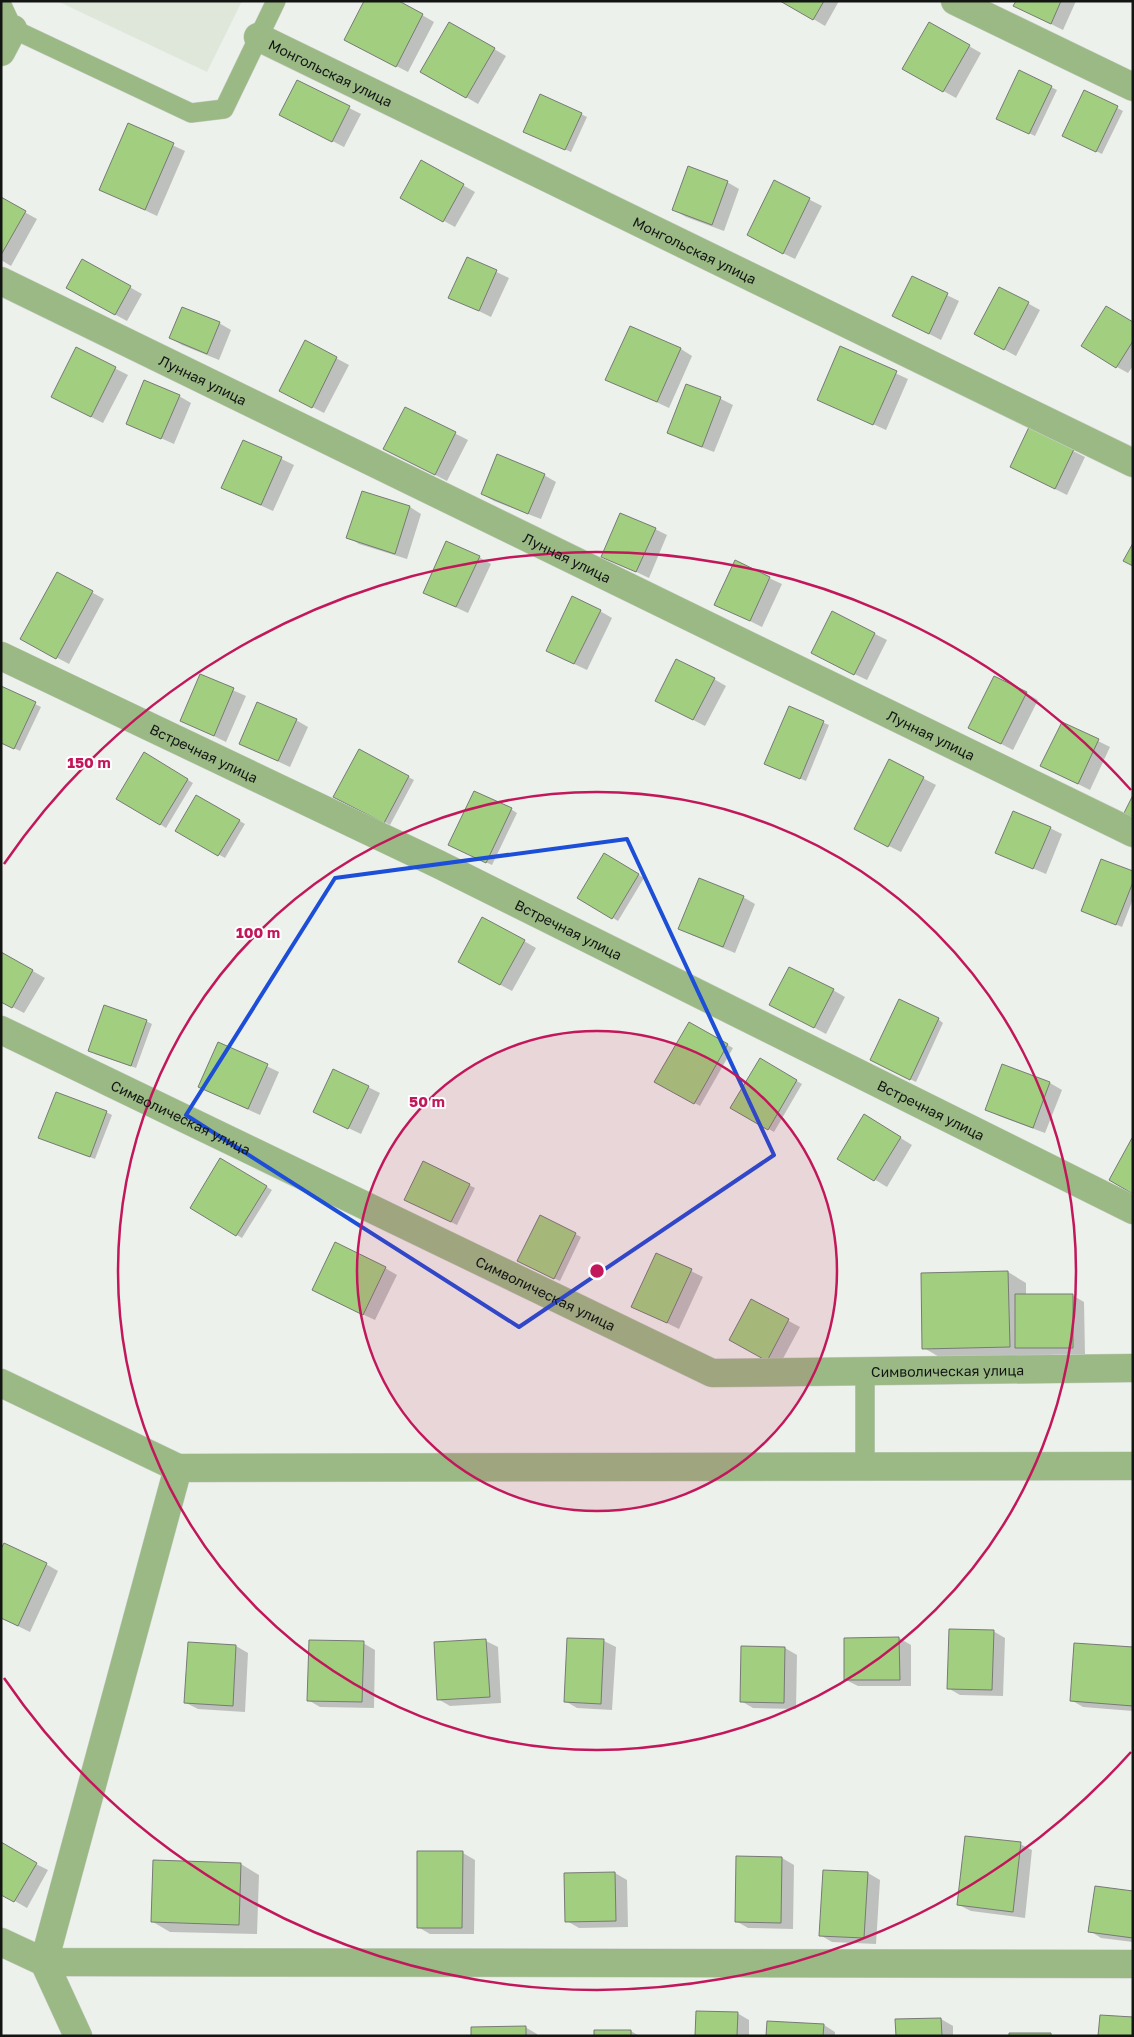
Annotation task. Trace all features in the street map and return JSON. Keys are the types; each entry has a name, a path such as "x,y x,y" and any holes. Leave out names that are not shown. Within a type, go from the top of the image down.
{"street":[{"path":"955,1 1133,87"},
{"name":"Монгольская улица","path":"258,37 1133,463"},
{"name":"Лунная улица","path":"1,281 1133,833"},
{"name":"Встречная улица","path":"1,656 438,864 1133,1210"},
{"name":"Символическая улица","path":"1,1030 712,1373 1133,1368"},
{"path":"1,1383 178,1468 1133,1466"},
{"path":"78,2036 44,1962 178,1468"},
{"path":"1,1942 44,1962 1133,1964"}],"lane":[{"path":"1,3 7,40 191,113 224,109 276,1"},
{"path":"866,1371 866,1467"}],"highlighted area":[{"path":"627,839 774,1155 519,1327 186,1115 335,878"}],"shaded area":[{"path":"57,1 242,1 207,72"}],"building":[{"path":"364,1 399,1 423,14 396,67 344,40"},
{"path":"780,1 824,1 813,20"},
{"path":"1016,1 1061,1 1051,24 1013,6"},
{"path":"449,22 495,48 466,98 420,72"},
{"path":"929,22 970,45 943,92 902,69"},
{"path":"1019,70 1052,86 1029,134 996,119"},
{"path":"297,80 350,106 332,142 279,115"},
{"path":"1084,90 1118,106 1096,152 1062,136"},
{"path":"540,94 582,113 565,150 523,132"},
{"path":"128,123 174,143 145,210 99,190"},
{"path":"421,160 464,184 443,222 400,198"},
{"path":"688,166 728,181 712,225 672,210"},
{"path":"774,180 810,198 783,254 747,235"},
{"path":"1,197 26,211 1,255"},
{"path":"467,257 497,270 479,311 448,298"},
{"path":"82,259 131,286 115,315 66,288"},
{"path":"912,276 948,293 929,334 892,316"},
{"path":"999,287 1029,302 1004,350 974,334"},
{"path":"1106,306 1133,322 1133,341 1116,368 1081,346"},
{"path":"182,307 220,322 207,354 169,338"},
{"path":"630,326 681,348 657,402 605,380"},
{"path":"305,340 337,357 312,408 279,391"},
{"path":"840,346 897,371 873,425 817,400"},
{"path":"76,347 116,367 91,417 51,397"},
{"path":"144,380 180,395 161,439 126,424"},
{"path":"686,384 721,397 702,447 667,433"},
{"path":"405,407 456,432 435,475 383,449"},
{"path":"1029,427 1074,449 1055,489 1010,467"},
{"path":"243,440 282,457 261,505 221,488"},
{"path":"497,454 545,474 528,514 481,494"},
{"path":"362,491 410,506 395,554 346,538"},
{"path":"620,513 656,528 636,572 601,557"},
{"path":"446,541 480,556 456,607 423,593"},
{"path":"1133,543 1133,566 1123,561"},
{"path":"735,560 770,577 750,621 714,605"},
{"path":"57,572 93,591 56,659 20,639"},
{"path":"572,596 601,610 574,664 546,651"},
{"path":"832,611 875,633 854,675 811,653"},
{"path":"676,659 715,678 693,720 655,701"},
{"path":"200,674 234,688 214,736 180,721"},
{"path":"994,676 1027,692 1001,744 968,728"},
{"path":"1,686 36,702 14,749 1,743"},
{"path":"257,702 297,719 278,761 239,744"},
{"path":"789,706 824,721 800,779 764,764"},
{"path":"1062,722 1099,739 1078,784 1040,766"},
{"path":"359,749 409,776 384,823 333,797"},
{"path":"144,752 188,779 160,825 116,799"},
{"path":"889,759 924,777 888,847 854,829"},
{"path":"474,791 512,808 486,863 448,845"},
{"path":"196,795 240,820 218,856 175,831"},
{"path":"1133,795 1133,817 1124,813"},
{"path":"1013,811 1051,827 1033,869 995,853"},
{"path":"604,853 639,874 612,919 577,898"},
{"path":"1101,859 1133,871 1133,882 1116,925 1081,911"},
{"path":"699,878 744,896 723,947 678,929"},
{"path":"482,917 525,940 500,985 458,962"},
{"path":"1,952 33,970 12,1008 1,1002"},
{"path":"789,967 834,989 814,1028 769,1005"},
{"path":"899,999 939,1018 910,1080 870,1060"},
{"path":"104,1005 147,1020 131,1066 88,1051"},
{"path":"689,1022 728,1044 694,1104 654,1082"},
{"path":"218,1042 268,1064 248,1109 198,1087"},
{"path":"760,1058 797,1080 768,1130 730,1108"},
{"path":"1002,1064 1050,1082 1033,1128 985,1110"},
{"path":"333,1069 369,1086 348,1129 313,1112"},
{"path":"56,1092 107,1111 90,1157 38,1138"},
{"path":"864,1114 901,1137 874,1181 837,1159"},
{"path":"1133,1139 1133,1194 1109,1180"},
{"path":"220,1158 267,1186 236,1236 190,1208"},
{"path":"423,1161 470,1184 451,1222 404,1200"},
{"path":"540,1215 576,1233 554,1279 517,1261"},
{"path":"335,1242 386,1267 363,1315 312,1290"},
{"path":"656,1253 692,1269 667,1323 631,1307"},
{"path":"1008,1271 1010,1347 922,1349 921,1273"},
{"path":"1015,1294 1073,1294 1073,1348 1015,1348"},
{"path":"751,1299 789,1319 767,1361 729,1340"},
{"path":"4,1543 47,1563 18,1626 1,1618 1,1549"},
{"path":"949,1629 994,1630 992,1690 947,1689"},
{"path":"899,1637 900,1680 844,1680 844,1638"},
{"path":"567,1638 604,1639 601,1704 564,1702"},
{"path":"486,1639 490,1697 437,1700 434,1642"},
{"path":"309,1640 364,1641 362,1702 307,1701"},
{"path":"188,1642 236,1645 233,1706 184,1703"},
{"path":"1074,1643 1133,1647 1133,1706 1070,1701"},
{"path":"741,1646 785,1647 784,1703 740,1702"},
{"path":"965,1836 1021,1842 1013,1912 957,1905"},
{"path":"1,1842 37,1863 14,1902 1,1895"},
{"path":"417,1851 463,1851 462,1928 417,1928"},
{"path":"736,1856 782,1857 781,1923 735,1922"},
{"path":"153,1860 241,1863 239,1925 151,1922"},
{"path":"823,1870 868,1872 864,1938 819,1936"},
{"path":"615,1872 616,1921 565,1922 564,1873"},
{"path":"1095,1886 1133,1891 1133,1938 1088,1932"},
{"path":"696,2011 738,2012 737,2036 695,2036"},
{"path":"1100,2015 1133,2017 1133,2036 1098,2036"},
{"path":"941,2018 942,2036 896,2036 895,2019"},
{"path":"767,2021 824,2024 823,2036 766,2036"},
{"path":"526,2026 526,2036 471,2036 471,2027"},
{"path":"594,2030 631,2030 631,2036 594,2036"},
{"path":"1009,2033 1051,2033 1051,2036 1009,2036"}]}
